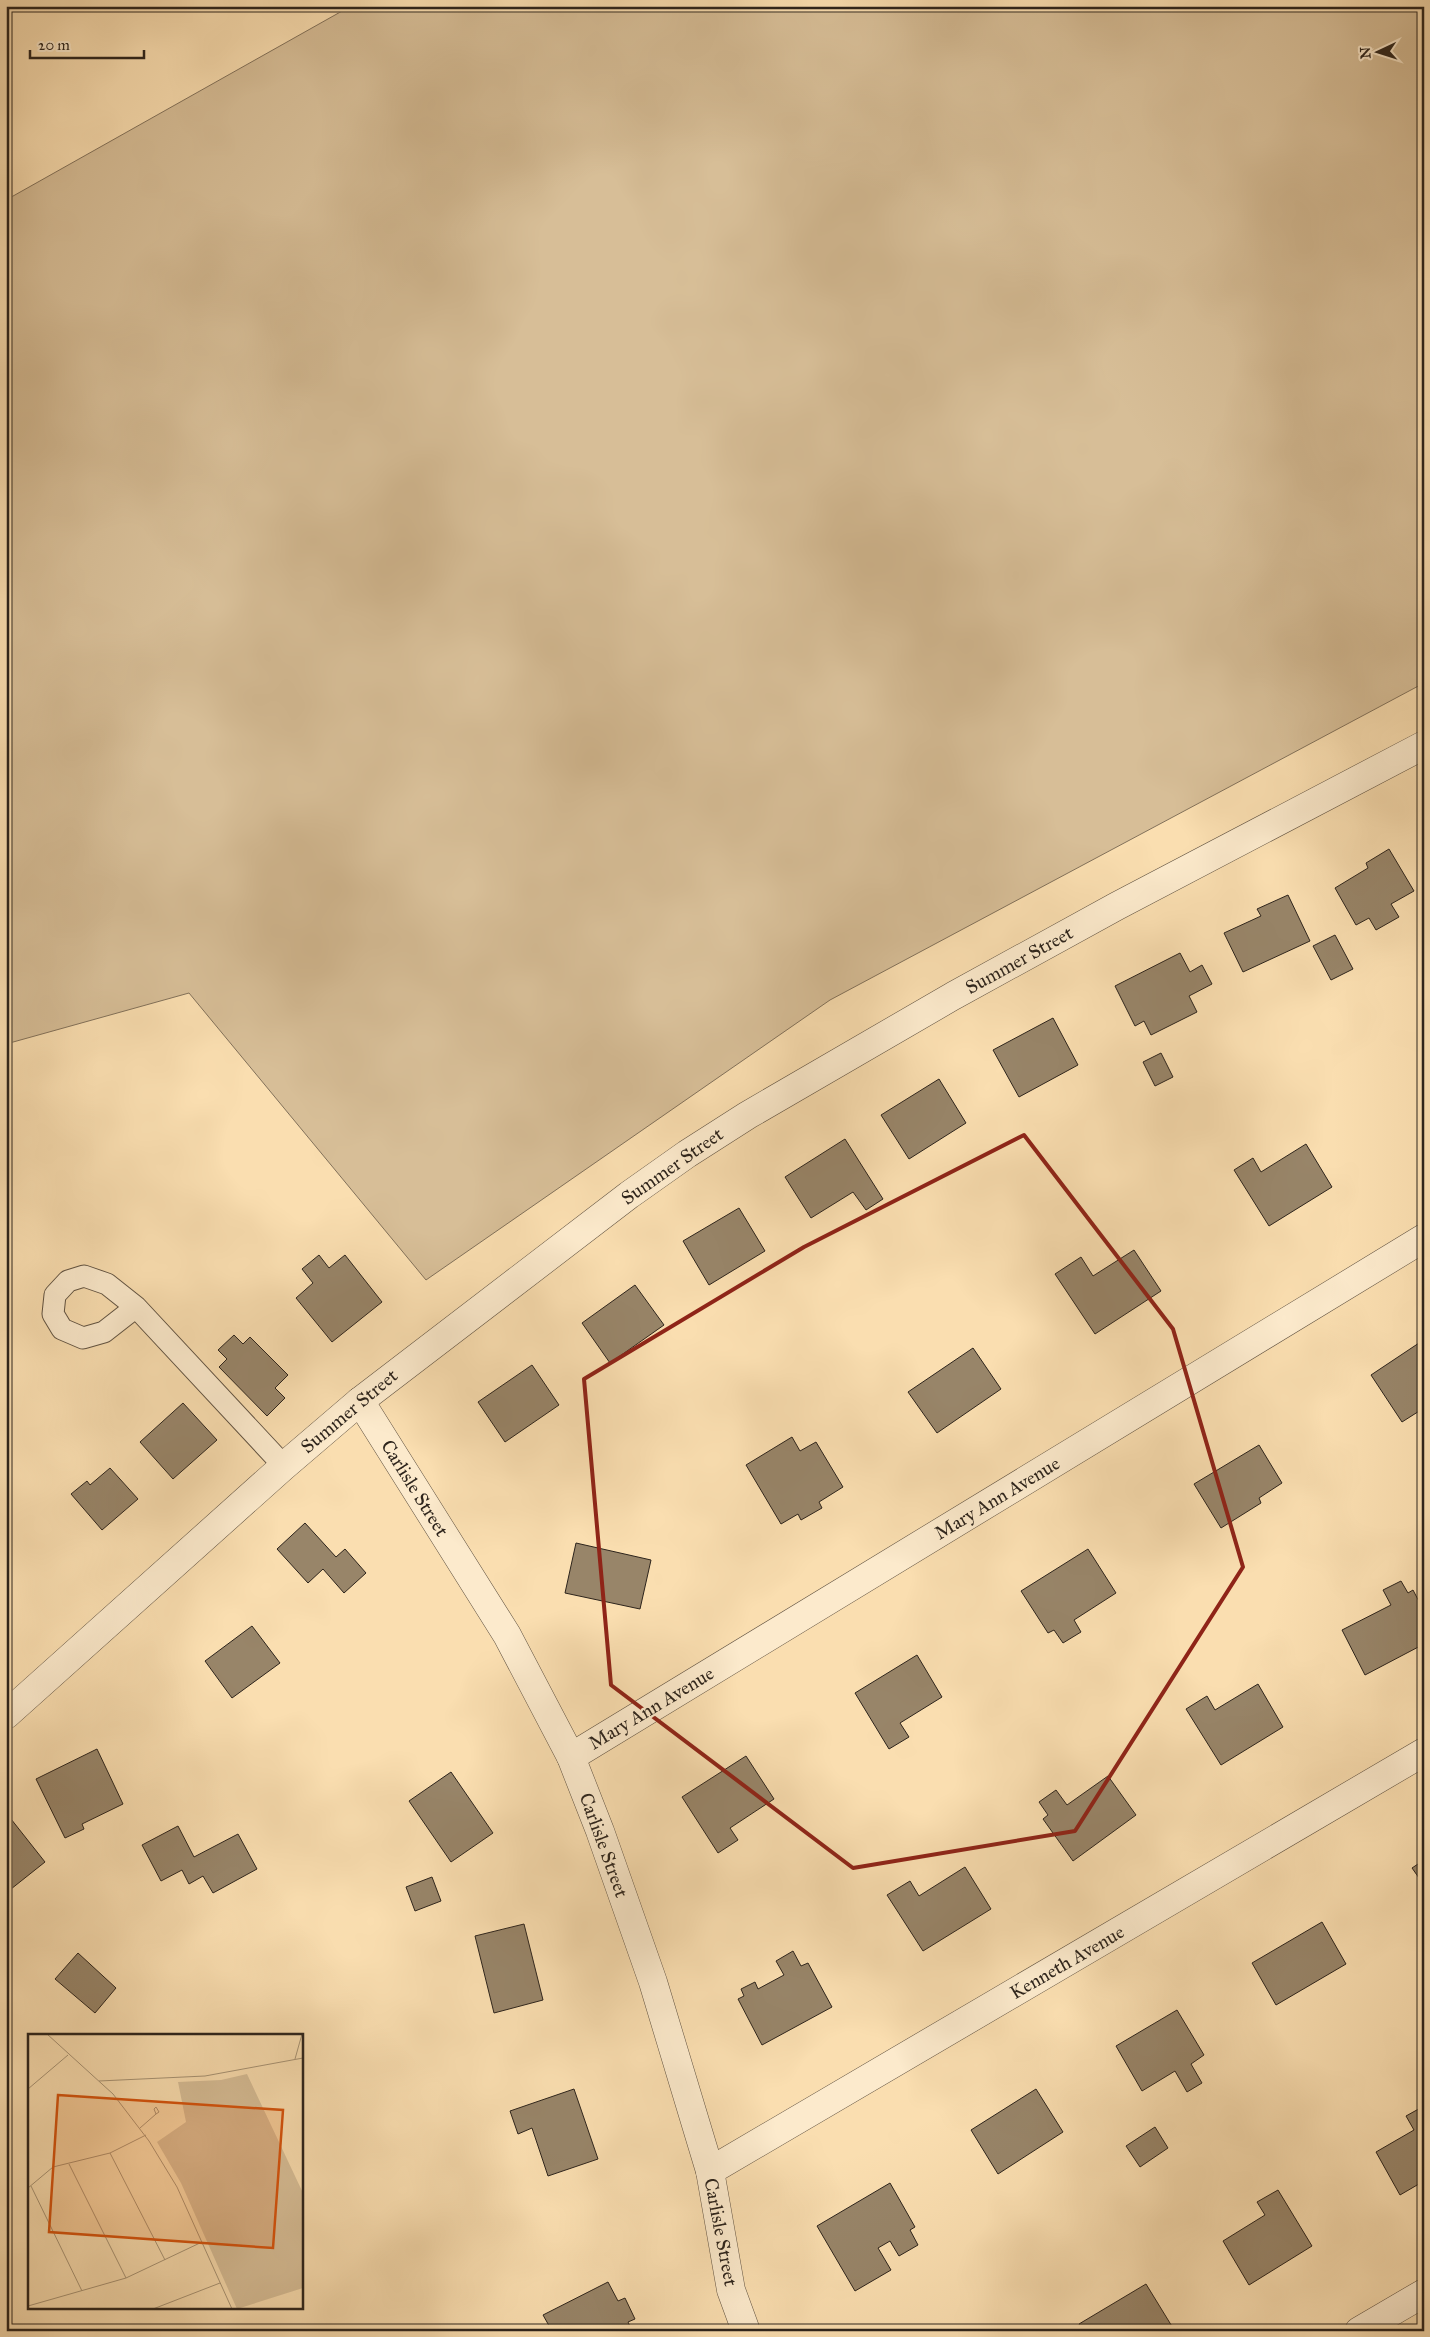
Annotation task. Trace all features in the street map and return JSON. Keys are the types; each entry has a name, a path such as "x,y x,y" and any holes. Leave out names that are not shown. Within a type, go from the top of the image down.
{"street":[{"name":"Summer Street","path":"6,1714 284,1466 360,1401 628,1195 687,1154 748,1115 920,1014 1117,906 1423,746"},
{"name":"Mary Ann Avenue","path":"571,1757 1424,1238"},
{"name":"Carlisle Street","path":"360,1401 507,1635 571,1757 600,1831 653,1982 710,2171 731,2290 746,2331"},
{"name":"Kenneth Avenue","path":"710,2171 1424,1752"},
{"path":"1359,2331 1424,2293"}],"lane":[{"path":"136,1307 284,1466"}],"highlighted area":[{"path":"1024,1135 1173,1329 1243,1567 1075,1831 853,1868 611,1685 584,1379 804,1247"}],"shaded area":[{"path":"351,6 1424,6 1424,683 830,1000 426,1280 189,993 6,1044 6,200"}],"building":[{"path":"1389,849 1414,891 1391,904 1399,917 1376,930 1369,918 1356,925 1335,888 1368,868 1366,863"},
{"path":"1288,895 1310,941 1243,972 1224,933 1261,916 1257,909"},
{"path":"1335,935 1353,969 1331,980 1313,946"},
{"path":"1180,953 1190,972 1202,965 1212,984 1189,996 1197,1012 1151,1035 1144,1021 1135,1026 1115,986"},
{"path":"1053,1018 1078,1065 1019,1097 993,1050"},
{"path":"1161,1053 1173,1077 1155,1086 1143,1062"},
{"path":"939,1079 966,1123 909,1159 881,1115"},
{"path":"845,1139 883,1199 866,1210 853,1192 811,1218 785,1177"},
{"path":"1306,1144 1332,1187 1269,1226 1234,1170 1253,1158 1261,1172"},
{"path":"739,1208 765,1251 709,1285 683,1241"},
{"path":"1134,1250 1161,1291 1095,1334 1055,1274 1081,1257 1093,1276"},
{"path":"319,1255 329,1268 345,1255 382,1302 332,1342 296,1298 313,1283 302,1269"},
{"path":"635,1285 664,1325 610,1363 582,1323"},
{"path":"234,1335 243,1344 250,1337 288,1375 275,1388 285,1398 267,1416 219,1367 227,1359 218,1350"},
{"path":"1422,1341 1424,1408 1402,1422 1371,1375"},
{"path":"973,1348 1001,1389 937,1433 908,1392"},
{"path":"532,1365 559,1405 505,1442 478,1402"},
{"path":"183,1403 217,1440 173,1479 140,1442"},
{"path":"792,1437 800,1451 816,1442 843,1487 819,1502 822,1508 801,1520 798,1514 781,1524 746,1465"},
{"path":"1259,1445 1282,1483 1259,1498 1261,1503 1221,1528 1194,1484"},
{"path":"110,1468 138,1499 102,1530 71,1494 87,1481 90,1485"},
{"path":"305,1523 336,1557 345,1549 366,1573 344,1593 323,1569 308,1583 277,1549"},
{"path":"576,1543 651,1560 640,1609 565,1593"},
{"path":"1088,1549 1116,1593 1074,1620 1081,1632 1063,1643 1054,1630 1048,1633 1021,1591"},
{"path":"1401,1581 1408,1593 1413,1590 1424,1611 1424,1644 1365,1675 1342,1630 1391,1605 1383,1590"},
{"path":"252,1626 280,1663 232,1698 205,1661"},
{"path":"917,1655 942,1697 900,1723 909,1737 889,1749 855,1693"},
{"path":"1258,1684 1283,1727 1221,1765 1186,1709 1207,1696 1215,1710"},
{"path":"97,1749 123,1804 82,1824 84,1829 65,1838 36,1779"},
{"path":"746,1756 774,1799 730,1828 738,1840 718,1853 682,1797"},
{"path":"451,1772 493,1833 451,1862 409,1801"},
{"path":"1108,1776 1136,1815 1073,1861 1043,1819 1048,1815 1039,1802 1056,1790 1067,1805"},
{"path":"11,1819 45,1862 6,1893 6,1823"},
{"path":"178,1826 194,1857 238,1834 257,1869 213,1893 203,1876 189,1884 182,1870 161,1881 142,1845"},
{"path":"1424,1860 1424,1885 1412,1868"},
{"path":"965,1867 991,1909 923,1951 887,1895 910,1881 919,1896"},
{"path":"432,1877 441,1901 415,1911 406,1887"},
{"path":"1322,1922 1346,1964 1276,2005 1252,1963"},
{"path":"524,1924 543,2000 494,2013 475,1936"},
{"path":"793,1951 801,1966 808,1963 832,2007 762,2045 738,1999 744,1996 741,1989 755,1982 758,1989 784,1975 776,1961"},
{"path":"78,1953 116,1988 95,2013 55,1979"},
{"path":"1177,2010 1204,2055 1191,2064 1202,2083 1187,2092 1175,2071 1142,2091 1116,2046"},
{"path":"574,2089 598,2159 548,2176 532,2128 518,2134 510,2111"},
{"path":"1036,2089 1063,2132 998,2174 971,2130"},
{"path":"1424,2106 1424,2181 1400,2195 1376,2152 1414,2130 1406,2116"},
{"path":"1155,2127 1168,2148 1140,2167 1126,2146"},
{"path":"890,2183 915,2227 910,2230 918,2245 899,2256 890,2241 878,2248 891,2270 855,2291 817,2226"},
{"path":"1278,2190 1312,2246 1249,2285 1223,2241 1265,2215 1257,2202"},
{"path":"608,2282 618,2301 625,2298 635,2319 628,2322 632,2331 552,2331 543,2315"},
{"path":"1146,2284 1173,2328 1169,2331 1083,2331 1079,2324"}]}
